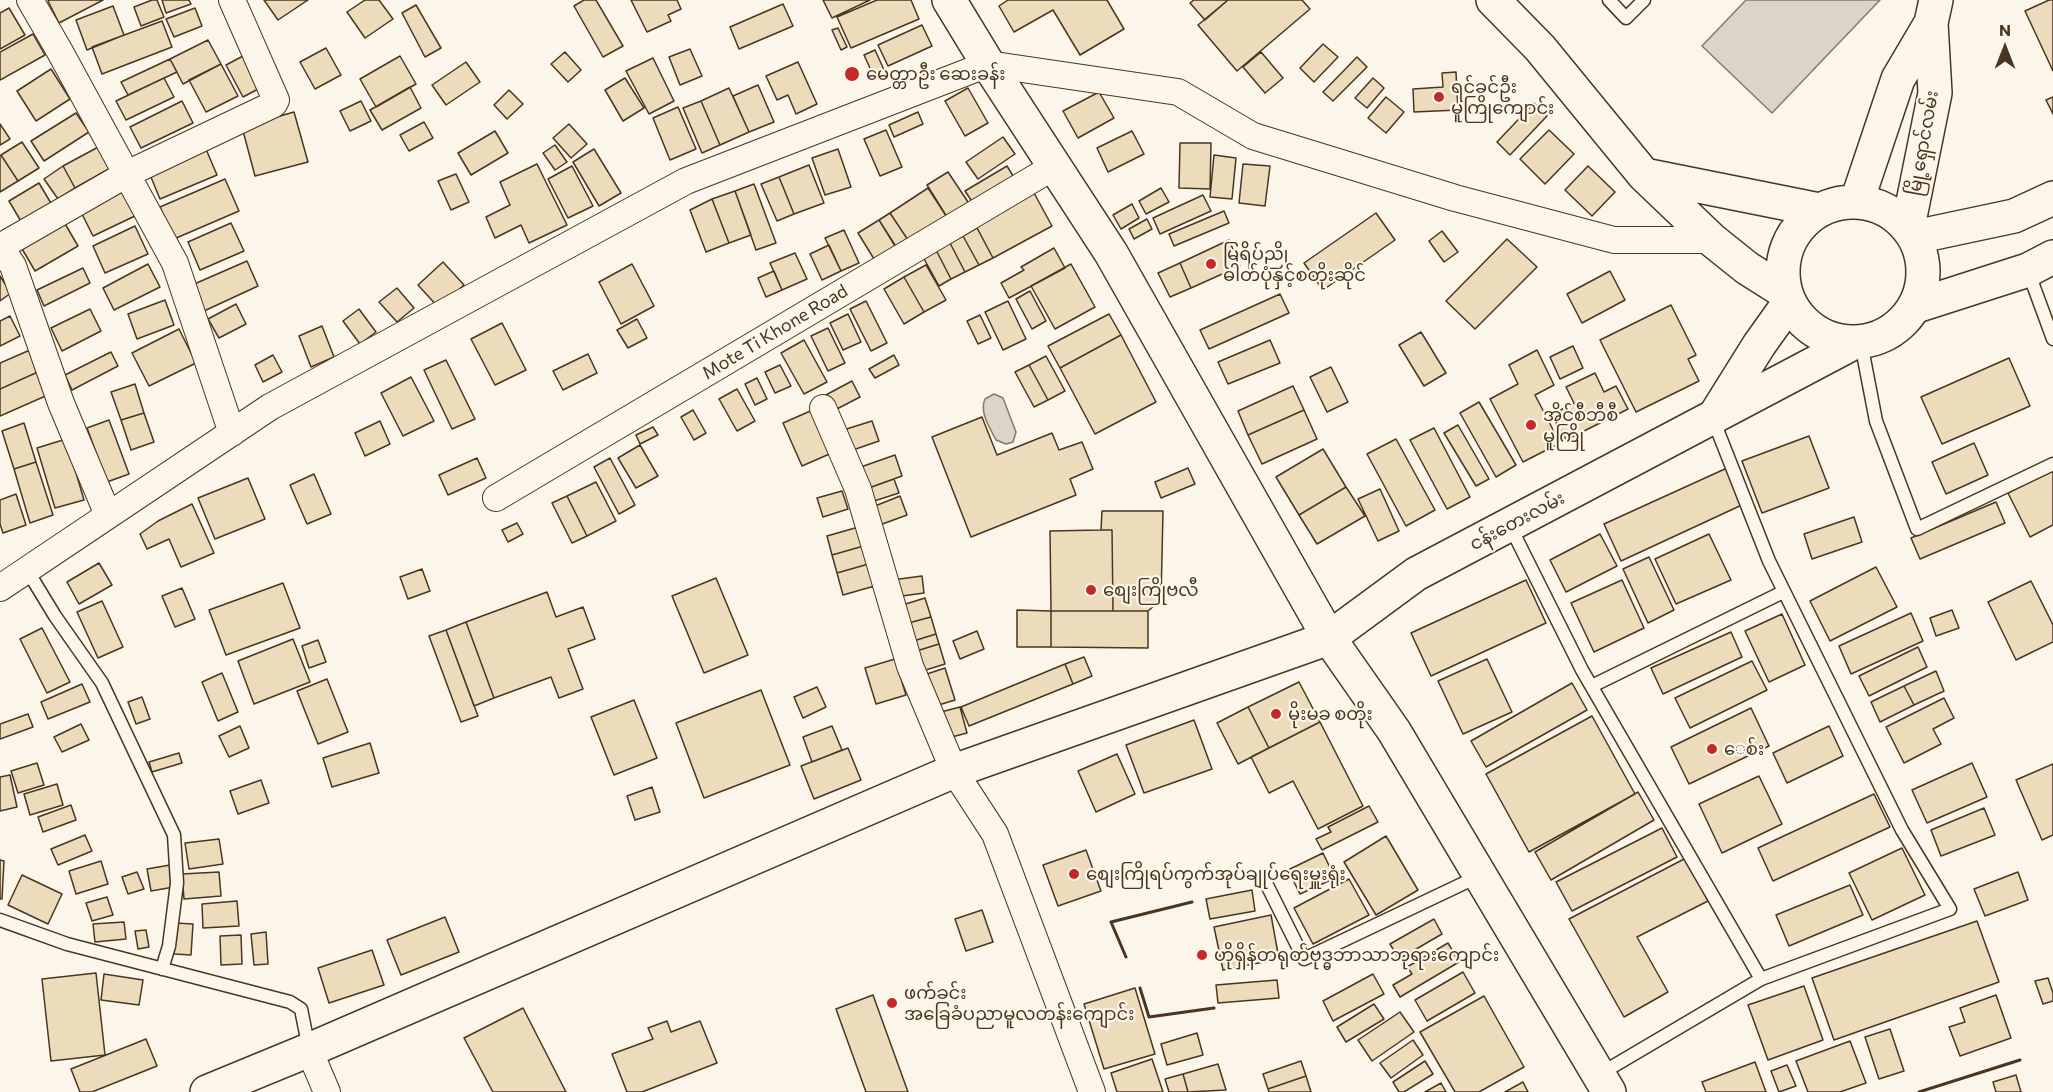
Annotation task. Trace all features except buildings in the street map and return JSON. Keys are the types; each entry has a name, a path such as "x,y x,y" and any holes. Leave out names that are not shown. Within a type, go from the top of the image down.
{"main road":[{"path":"950,0 988,64 1111,253 1329,638 1394,731 1603,1084"},
{"path":"1493,0 1540,48 1644,175 1712,240 1787,298 1805,324 1827,338 1857,343 1878,339 1893,331 1906,320 1916,306 1922,290 1924,271 1922,254 1911,232 1893,214 1876,205 1857,201 1837,203 1819,210 1795,231 1783,261 1787,298 1713,418"},
{"name":"မြို့ရှောင်လမ်း","path":"1857,201 1898,79 1933,12"},
{"name":"မြို့ရှောင်လမ်း","path":"1911,232 1935,93 1933,12"},
{"path":"1644,175 1819,210"},
{"path":"2014,216 2053,198"},
{"path":"1911,232 2014,216 2053,215"},
{"path":"1916,306 2040,264"},
{"name":"ငန်းတေးလမ်း","path":"207,1092 954,771 1329,638 1416,574 1857,343"}],"street":[{"path":"30,0 175,263 232,433"},
{"path":"108,516 61,403 13,266 0,247 127,174 271,107 275,102 232,0"},
{"path":"0,588 270,407 686,182 988,64 1178,92 1252,136 1455,198 1614,240 1712,240"},
{"name":"Mote Ti Khone Road","path":"496,498 1055,166"},
{"path":"823,408 858,489 910,666 954,771 995,834 1092,1092"},
{"path":"309,1050 327,1092"}],"lane":[{"path":"1609,0 1626,18 1644,0"},
{"path":"2040,264 2053,339"},
{"path":"1857,343 1876,422 1917,529 2053,464"},
{"path":"1603,1084 1761,979 1950,909 1902,830 1768,561 1713,418"},
{"path":"1509,525 1592,686 1761,979"},
{"path":"27,570 55,616 102,683 174,836 177,883 169,946 162,969"},
{"path":"1592,686 1784,592"},
{"path":"1263,877 1304,959 1480,875"},
{"path":"0,920 67,944 290,1002 301,1009 309,1050"}],"shaded area":[{"path":"1746,0 1880,0 1772,113 1702,46"},
{"path":"994,394 1003,398 1016,432 1013,442 1006,444 996,440 986,420 983,409 985,399"}],"wall":[{"path":"1126,957 1111,922 1192,902"},
{"path":"1140,988 1149,1017 1214,1008"},
{"path":"1919,1092 2020,1060"}],"place":[{"name":"မေတ္တာဦး ဆေးခန်း","path":"852,74"},
{"name":"ရင်ခွင်ဦး မူကြိုကျောင်း","path":"1439,97"},
{"name":"မြရိပ်ညို ဓါတ်ပုံနှင့်စတိုးဆိုင်","path":"1211,264"},
{"name":"အိုင်စီဘီစီ မူကြို","path":"1531,425"},
{"name":"စျေးကြိုဗလီ","path":"1091,590"},
{"name":"မိုးမခ စတိုး","path":"1276,714"},
{"name":"ေစ်း","path":"1712,749"},
{"name":"စျေးကြိုရပ်ကွက်အုပ်ချုပ်ရေးမှူးရုံး","path":"1074,874"},
{"name":"ဟိုရှိန်တရုတ်ဗုဒ္ဓဘာသာဘုရားကျောင်း","path":"1202,955"},
{"name":"ဖက်ခင်း အခြေခံပညာမူလတန်းကျောင်း","path":"892,1003"}]}
